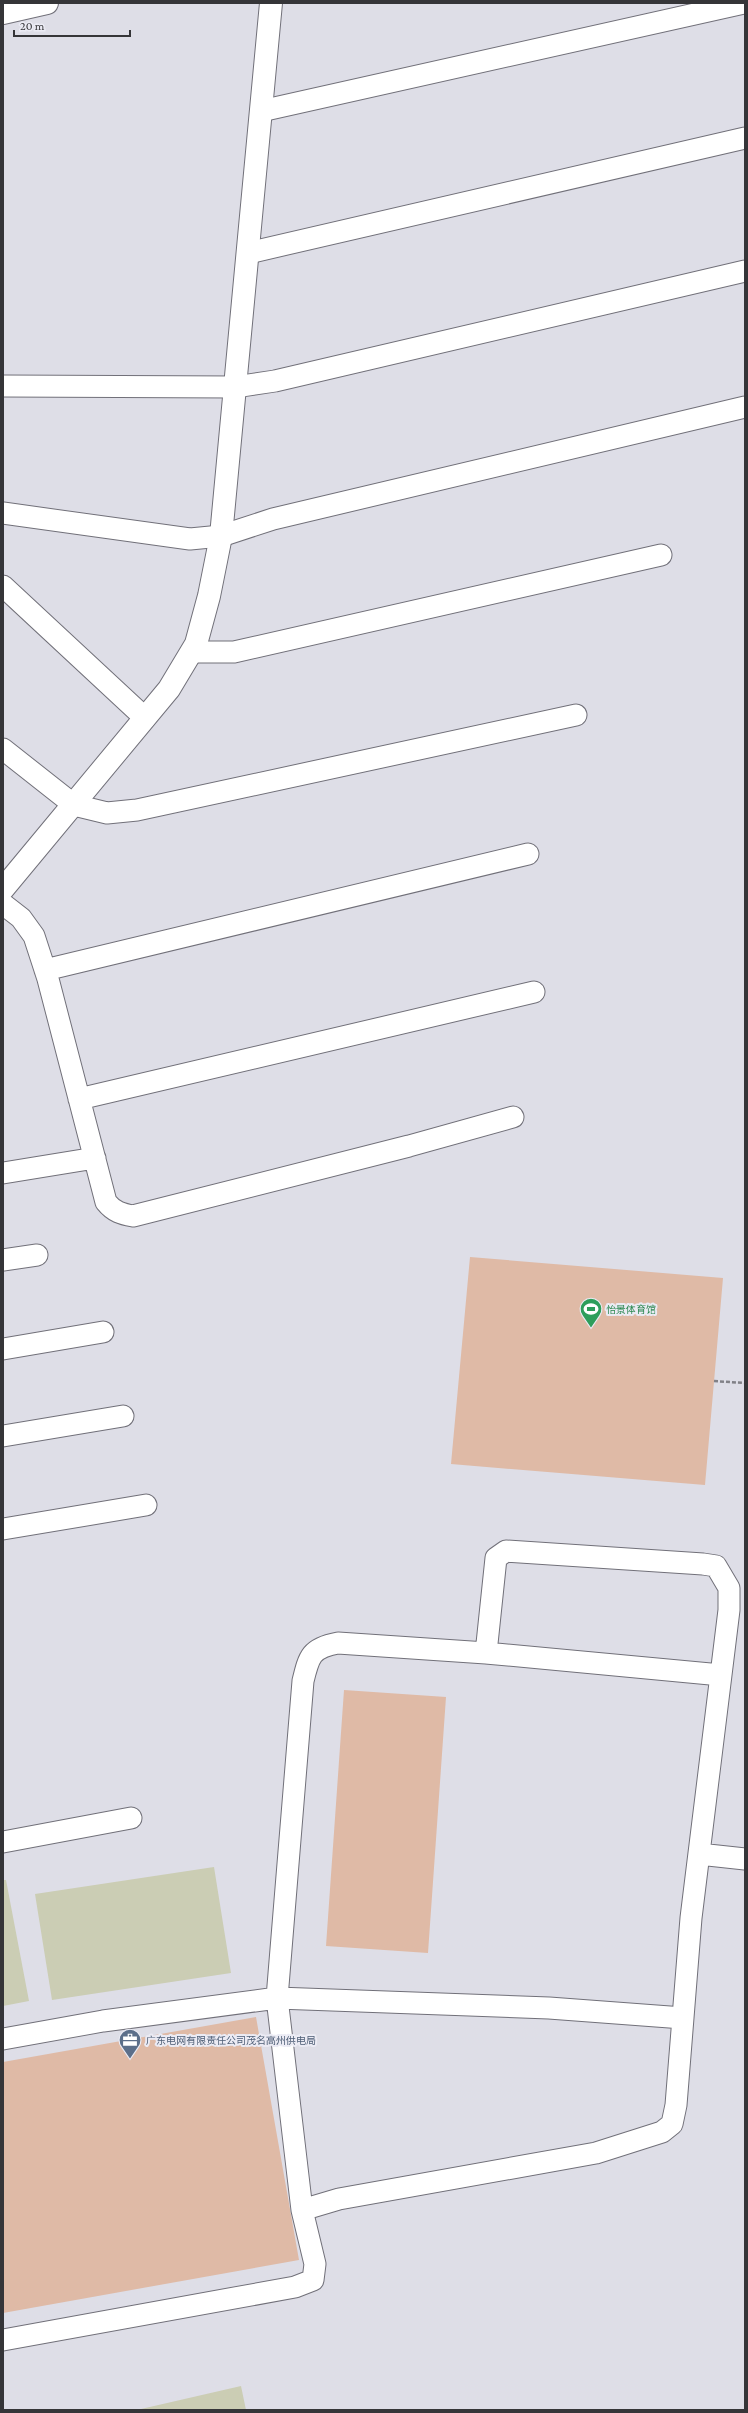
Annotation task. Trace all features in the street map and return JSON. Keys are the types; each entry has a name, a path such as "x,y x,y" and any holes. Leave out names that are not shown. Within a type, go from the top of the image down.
{"street":[{"path":"3,13 47,3"},
{"path":"3,889 169,689 196,644 209,596 221,536 271,3"}],"lane":[{"path":"262,111 744,3"},
{"path":"248,253 745,138"},
{"path":"3,386 235,387 275,381 745,271"},
{"path":"3,513 190,539 221,536 273,519 745,407"},
{"path":"192,652 234,652 661,555"},
{"path":"3,586 145,718"},
{"path":"3,749 74,805 107,814 137,810 576,715"},
{"path":"45,970 528,854"},
{"path":"3,904 21,918 34,936 45,970 106,1202 113,1210 133,1216 410,1146 513,1117"},
{"path":"79,1099 534,992"},
{"path":"3,1173 95,1158"},
{"path":"3,1260 37,1255"},
{"path":"3,1349 103,1332"},
{"path":"3,1436 123,1416"},
{"path":"3,1529 146,1505"},
{"path":"302,2210 339,2199 596,2153 662,2132 672,2124 676,2105 691,1918 729,1610 729,1588 716,1566 506,1551 496,1558 486,1653"},
{"path":"3,2340 174,2311 310,2283 315,2276 315,2264 302,2210 277,1998 304,1681 308,1660 315,1651 323,1646 338,1643 486,1653 721,1675"},
{"path":"3,1842 131,1818"},
{"path":"699,1854 745,1859"},
{"path":"3,2039 103,2021 277,1998 549,2008 683,2018"}],"path":[{"path":"714,1381 745,1383"}],"green space":[{"path":"214,1867 231,1973 52,2000 35,1894"},
{"path":"3,1880 6,1880 29,2001 3,2006"},
{"path":"241,2386 246,2410 141,2409"}],"building":[{"name":"怡景体育馆","path":"470,1257 723,1278 705,1485 451,1464"},
{"path":"344,1690 446,1697 428,1953 326,1946"},
{"path":"256,2017 299,2260 3,2313 3,2062"}],"place":[{"name":"怡景体育馆","path":"591,1328"},
{"name":"广东电网有限责任公司茂名高州供电局","path":"130,2060"}]}
